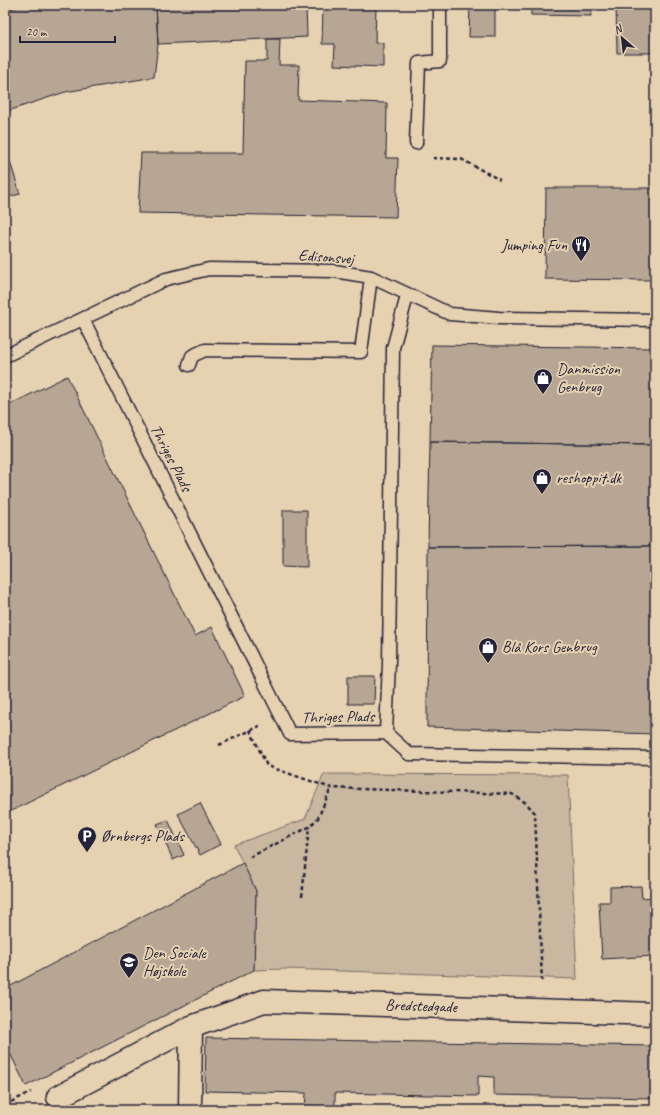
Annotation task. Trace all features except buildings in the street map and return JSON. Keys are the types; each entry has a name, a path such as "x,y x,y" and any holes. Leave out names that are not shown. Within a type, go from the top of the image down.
{"street":[{"name":"Bredstedgade","path":"58,1097 191,1027 264,1001 655,1014"},
{"path":"190,1110 191,1027"}],"lane":[{"path":"416,143 419,63 440,62 440,5"},
{"name":"Edisonsvej","path":"5,356 166,279 209,269 334,271 370,277 407,296 450,314 499,318 655,320"},
{"path":"189,365 192,356 204,350 361,352 370,277"},
{"name":"Thriges Plads","path":"83,318 290,734 386,733 390,663 393,348 407,296"},
{"path":"386,733 409,754 655,758"}],"path":[{"path":"430,158 461,159 500,180"},
{"path":"219,745 281,716"},
{"path":"250,730 267,766 331,788 512,794 526,803 534,813 543,1010"},
{"path":"250,857 309,827 318,818 331,788"},
{"path":"302,897 309,827"}],"shaded area":[{"path":"324,774 568,775 577,979 285,969 254,970 256,891 234,845 305,819"}],"place":[{"name":"Jumping Fun","path":"581,262"},
{"name":"Danmission Genbrug","path":"543,395"},
{"name":"reshoppit.dk","path":"542,495"},
{"name":"Blå Kors Genbrug","path":"488,664"},
{"name":"Ørnbergs Plads","path":"87,853"},
{"name":"Den Sociale Højskole","path":"129,979"}]}
